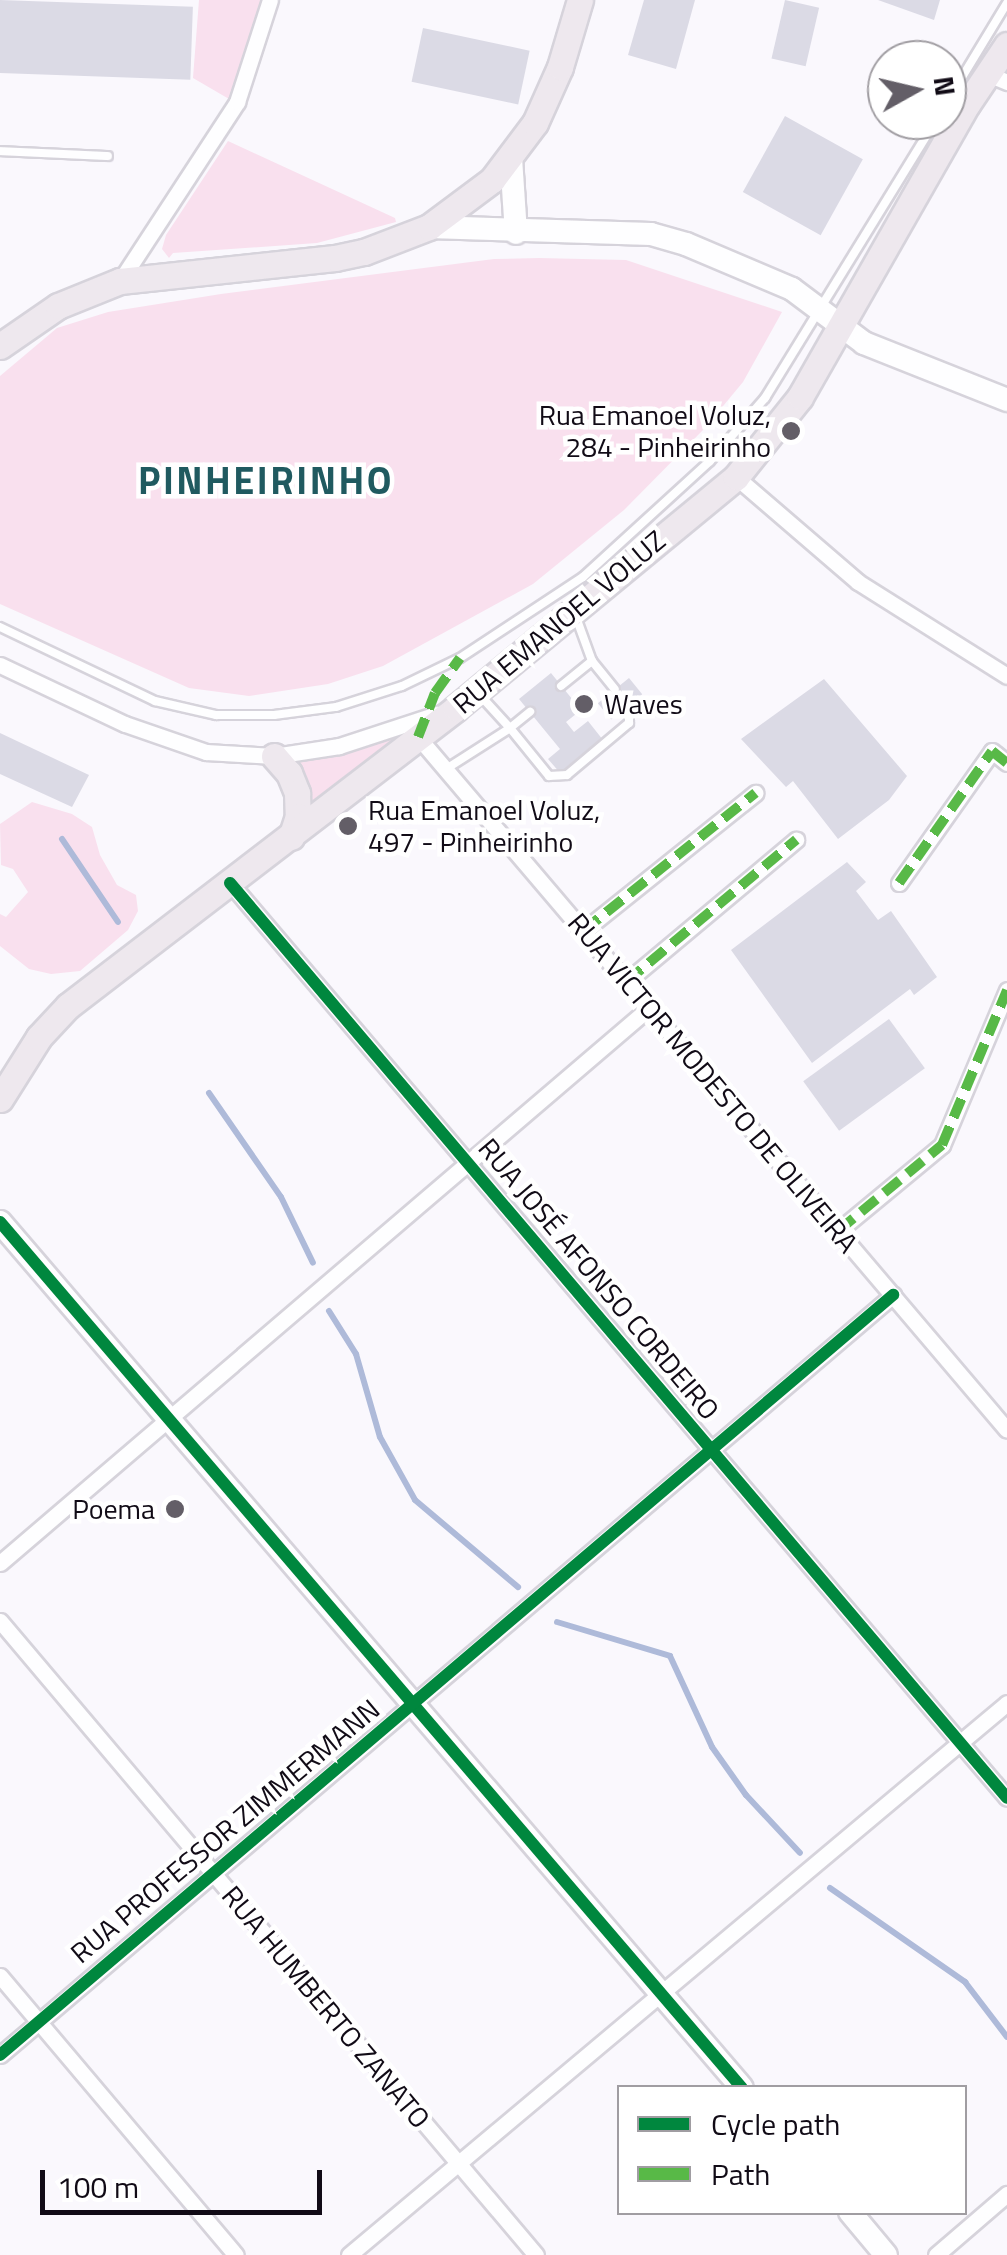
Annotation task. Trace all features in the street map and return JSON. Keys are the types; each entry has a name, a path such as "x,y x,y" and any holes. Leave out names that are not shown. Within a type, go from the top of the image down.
{"main road":[{"path":"0,346 58,306 120,281 335,258 364,252 429,227 466,201 511,158 549,95 580,0"},
{"name":"RUA EMANOEL VOLUZ","path":"0,1099 39,1037 68,1006 291,838 736,477 800,397 998,78 1007,45"},
{"path":"274,756 289,772 298,794 298,816 291,838"}],"street":[{"path":"120,281 237,102 270,0"},
{"path":"511,158 516,233"},
{"path":"429,227 516,233 651,234 757,270 864,343 1007,400"},
{"path":"736,477 858,582 1007,676"},
{"path":"0,665 165,741 206,752 274,756 338,746 466,699"},
{"name":"RUA VICTOR MODESTO DE OLIVEIRA","path":"418,737 1007,1430"},
{"path":"898,883 992,751 1007,763"},
{"path":"583,931 755,793"},
{"path":"626,982 796,840"},
{"name":"RUA JOSÉ AFONSO CORDEIRO","path":"230,883 1007,1798"},
{"path":"838,1231 942,1145 1007,990"},
{"path":"0,1564 649,1008"},
{"path":"0,1222 739,2085"},
{"name":"RUA PROFESSOR ZIMMERMANN","path":"0,2055 892,1295"},
{"name":"RUA HUMBERTO ZANATO","path":"0,1621 536,2255"},
{"path":"349,2255 1007,1703"},
{"path":"0,1976 236,2255"},
{"path":"936,2255 1007,2194"},
{"path":"853,2215 886,2255"}],"lane":[{"path":"967,69 1007,3"},
{"path":"0,627 154,701 216,715 274,715 336,708 402,686 500,636 584,577 721,448 765,398 924,140"},
{"path":"0,151 108,156"},
{"path":"574,609 592,661 615,690"},
{"path":"561,686 592,661"},
{"path":"466,699 510,728 549,776 558,777 567,775 630,723 629,706"},
{"path":"446,770 530,712"}],"shaded area":[{"path":"199,0 261,0 244,74 229,99 193,78"},
{"path":"228,141 395,218 396,222 317,243 173,253 169,258 162,249 166,235"},
{"path":"494,259 626,260 782,312 743,382 704,429 624,510 533,584 383,666 328,684 249,696 189,688 0,604 0,376 57,328 108,312 221,294"},
{"path":"392,736 398,746 302,822 289,761 338,753"},
{"path":"32,802 72,814 92,827 100,855 117,885 136,895 138,911 128,930 80,971 51,974 29,969 0,946 0,914 6,917 28,892 13,869 1,865 0,824"}],"building":[{"path":"0,0 193,7 190,80 0,73"},
{"path":"644,0 695,0 676,69 628,55"},
{"path":"785,0 819,8 806,66 772,58"},
{"path":"878,0 940,0 934,20"},
{"path":"423,28 530,51 518,104 412,82"},
{"path":"785,116 863,159 821,235 743,192"},
{"path":"551,673 581,710 566,722 574,732 588,721 603,740 561,774 548,759 560,749 519,699"},
{"path":"629,678 642,694 611,719 598,703"},
{"path":"824,679 907,776 889,800 838,839 793,781 786,787 741,739"},
{"path":"0,733 89,775 72,807 0,774"},
{"path":"847,862 866,882 856,891 878,920 891,911 937,977 914,995 910,989 812,1063 731,950"},
{"path":"889,1019 925,1068 839,1131 803,1081"}],"waterway":[{"path":"62,839 118,922"},
{"path":"209,1093 281,1197 313,1263"},
{"path":"329,1311 356,1354 380,1437 415,1500 518,1587"},
{"path":"557,1622 670,1656 712,1747 746,1795 800,1853"},
{"path":"830,1888 965,1982 1007,2037"}],"marked path":[{"path":"418,737 435,693 460,658"},
{"path":"899,883 992,751 1007,763"},
{"path":"583,931 755,793"},
{"path":"626,982 796,840"},
{"path":"838,1231 942,1145 1007,990"}],"cycle path":[{"path":"230,883 1007,1798"},
{"path":"0,1222 739,2085"},
{"path":"0,2055 893,1295"}],"place":[{"name":"Rua Emanoel Voluz, 284 - Pinheirinho","path":"791,431"},
{"name":"Waves","path":"584,704"},
{"name":"Rua Emanoel Voluz, 497 - Pinheirinho","path":"348,826"},
{"name":"Poema","path":"175,1509"}],"district":[{"name":"PINHEIRINHO","path":"266,481"}]}
